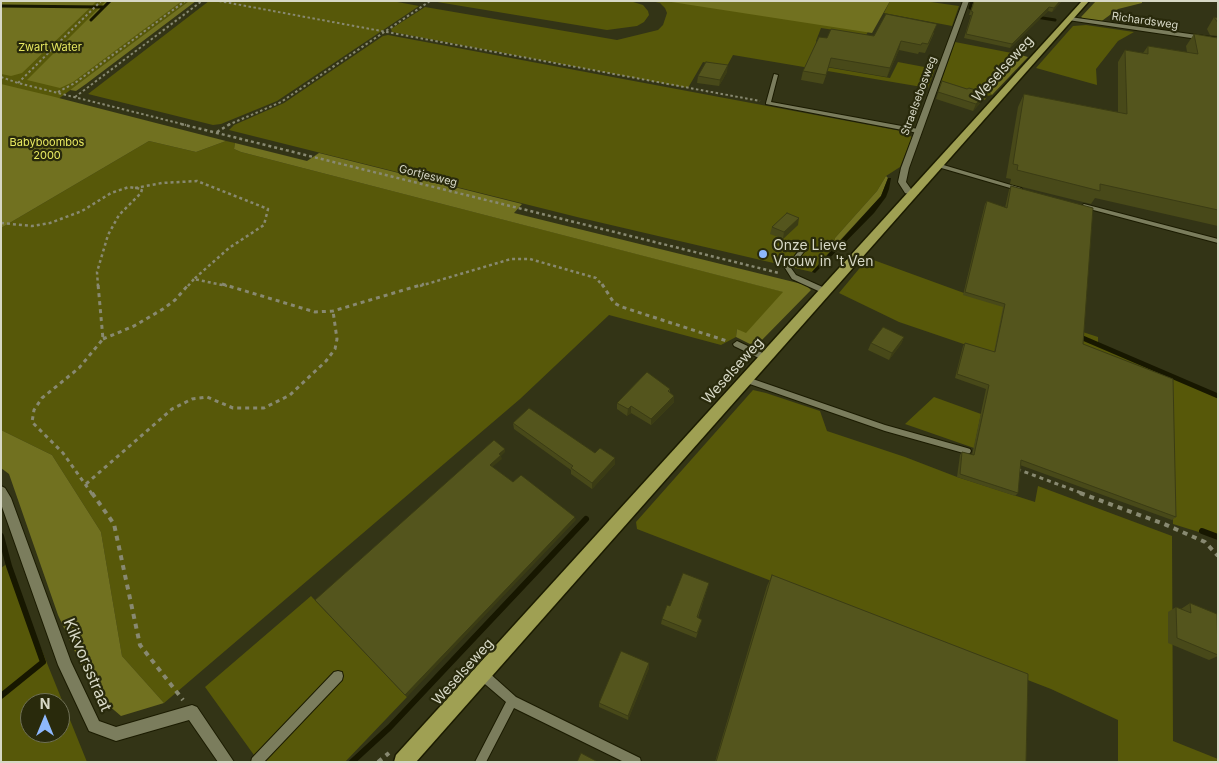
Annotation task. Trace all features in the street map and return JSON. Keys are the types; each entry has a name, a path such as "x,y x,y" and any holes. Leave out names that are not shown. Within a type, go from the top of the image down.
{"main road":[{"name":"Weselseweg","path":"404,762 1086,1"}],"street":[{"name":"Straelsebosweg","path":"915,193 908,191 902,182 905,168 966,1"},
{"name":"Richardsweg","path":"1070,19 1218,40"},
{"name":"Kikvorsstraat","path":"1,491 65,665 94,726 116,734 192,712"},
{"path":"192,712 227,762"}],"lane":[{"path":"776,75 768,103 918,131"},
{"path":"940,166 1025,191"},
{"path":"1073,203 1218,240"},
{"path":"804,248 788,268 794,277 827,292"},
{"path":"737,344 766,358"},
{"path":"747,380 884,428 968,451"},
{"path":"483,674 512,701 636,762"},
{"path":"256,762 338,676"},
{"path":"480,762 512,701"}],"path":[{"path":"18,83 101,1"},
{"path":"57,92 75,83 185,1"},
{"path":"75,97 202,1"},
{"path":"219,1 768,103"},
{"path":"217,132 231,123 281,102 430,1"},
{"name":"Gortjesweg","path":"1,77 18,83 794,277"},
{"path":"135,188 162,183 197,181 268,209 264,226 229,248 194,279 175,300 134,326 103,338 79,368 42,398 34,410 32,422 63,453 114,524 140,645 192,712"},
{"path":"1,223 32,226 50,223 82,211 111,193 129,187 142,189 141,193 119,215 108,235 97,272 103,338"},
{"path":"194,279 221,284 315,312 333,311 511,259 530,259 596,278 601,282 614,303 622,307 737,344"},
{"path":"86,484 172,409 192,399 207,397 233,408 264,408 290,396 326,361 335,349 337,339 333,311"},
{"path":"1014,468 1164,524 1205,542 1218,556"}],"green space":[{"name":"Zwart Water","path":"1,1 189,1 53,103 1,87"},
{"path":"1,1 97,1 22,73 11,76 1,74"},
{"path":"106,1 182,1 73,82 60,88 27,80"},
{"path":"189,1 196,1 86,84 76,91 70,90"},
{"path":"209,1 392,1 419,6 277,101 221,124 213,125 88,94"},
{"path":"431,1 630,1 643,5 649,15 644,22 637,26 607,30"},
{"path":"651,1 887,1 866,35 821,28 816,41 817,45 808,64 890,78 898,62 935,69 928,88 733,55 727,66 703,62 688,88 392,32 391,29 425,7 617,40 658,30 663,25 667,13 665,8 660,3"},
{"path":"665,1 890,1 872,33"},
{"path":"890,1 924,1 959,6 952,26 884,13"},
{"path":"1096,1 1142,1 1142,3 1118,9 1099,23 1081,17"},
{"path":"1086,25 1134,32 1118,41 1096,69 1097,85 1036,68 1073,26"},
{"path":"388,35 901,131 912,137 900,167 886,176 877,191 835,238 833,248 812,272 581,218 229,130 234,125 284,103 383,36"},
{"path":"955,42 1017,54 986,88 992,95 987,96 985,100 940,85"},
{"path":"1017,54 1028,57 992,95 986,88"},
{"name":"Babyboombos 2000","path":"1,84 226,141 196,152 149,141 1,228"},
{"path":"149,141 196,152 226,141 235,143 234,149 241,152 784,292 746,334 737,329 736,337 721,345 609,315 520,399 164,703 122,656 101,532 52,455 1,430 1,228"},
{"path":"235,143 307,161 319,153 522,204 514,213 806,285 811,290 760,342 750,344 736,337 737,329 746,333 783,292 241,152 234,149"},
{"path":"886,176 888,178 881,196 833,248 835,238 877,191"},
{"path":"868,258 964,293 1098,337 1098,344 1218,397 1218,538 1173,524 1170,381 993,354 899,322 839,293"},
{"path":"753,390 820,411 827,431 905,457 957,477 1035,502 1038,486 1172,536 1173,741 1218,759 1218,762 1118,762 1118,720 1051,689 637,529 636,522"},
{"path":"934,397 981,414 974,448 905,424"},
{"path":"1,430 52,455 101,532 122,656 164,703 121,716 94,693 58,615 9,474 1,468"},
{"path":"8,563 59,693 20,693 20,743 70,743 70,720 87,762 1,762 1,568"},
{"path":"311,596 407,697 345,762 259,762 205,687"}],"shaded area":[{"path":"888,178 891,178 886,197 874,213 815,273 812,272 881,196"}],"building":[{"path":"974,1 1060,1 1054,8 1049,7 1012,44 966,34 973,12 971,11"},
{"path":"886,14 937,24 928,44 922,43 921,45 901,41 890,68 831,58 826,75 803,71 819,37 827,38 831,29 874,36"},
{"path":"1194,34 1218,38 1218,210 1100,184 1100,191 1017,170 1018,165 1013,164 1024,94 1127,114 1125,50 1148,54 1148,46 1198,54"},
{"path":"706,62 728,65 720,80 698,76"},
{"path":"942,81 986,93 976,104 938,92"},
{"path":"1011,186 1093,208 1083,344 1173,379 1176,517 1021,460 1018,493 960,474 962,452 974,455 989,385 957,374 965,343 995,352 1005,304 965,292 987,201 1007,208"},
{"path":"787,213 799,218 784,232 772,227"},
{"path":"883,327 904,337 892,353 871,343"},
{"path":"647,372 670,389 668,391 674,396 651,419 631,406 628,409 617,403"},
{"path":"529,408 595,453 600,448 615,458 592,483 571,468 573,466 513,423"},
{"path":"494,440 505,449 490,465 513,482 521,475 575,517 405,695 315,600"},
{"path":"683,573 709,583 697,617 702,620 697,633 662,619 667,605 670,606"},
{"path":"772,575 1028,674 1026,762 716,762"},
{"path":"1190,603 1217,614 1218,655 1177,638 1176,607 1191,613"},
{"path":"621,651 649,663 628,716 599,703"},
{"path":"581,753 598,762 577,762"}],"waterway":[{"path":"104,7 110,1"},
{"path":"972,1 970,8 978,9"},
{"path":"1,6 104,7"},
{"path":"91,20 104,7"},
{"path":"1036,17 1055,20"},
{"path":"1078,336 1218,396"},
{"path":"352,762 390,727 586,519"},
{"path":"1202,531 1218,537"},
{"path":"1,536 9,566 43,662 1,696"}],"place":[{"name":"Onze Lieve Vrouw in 't Ven","path":"763,254"}]}
